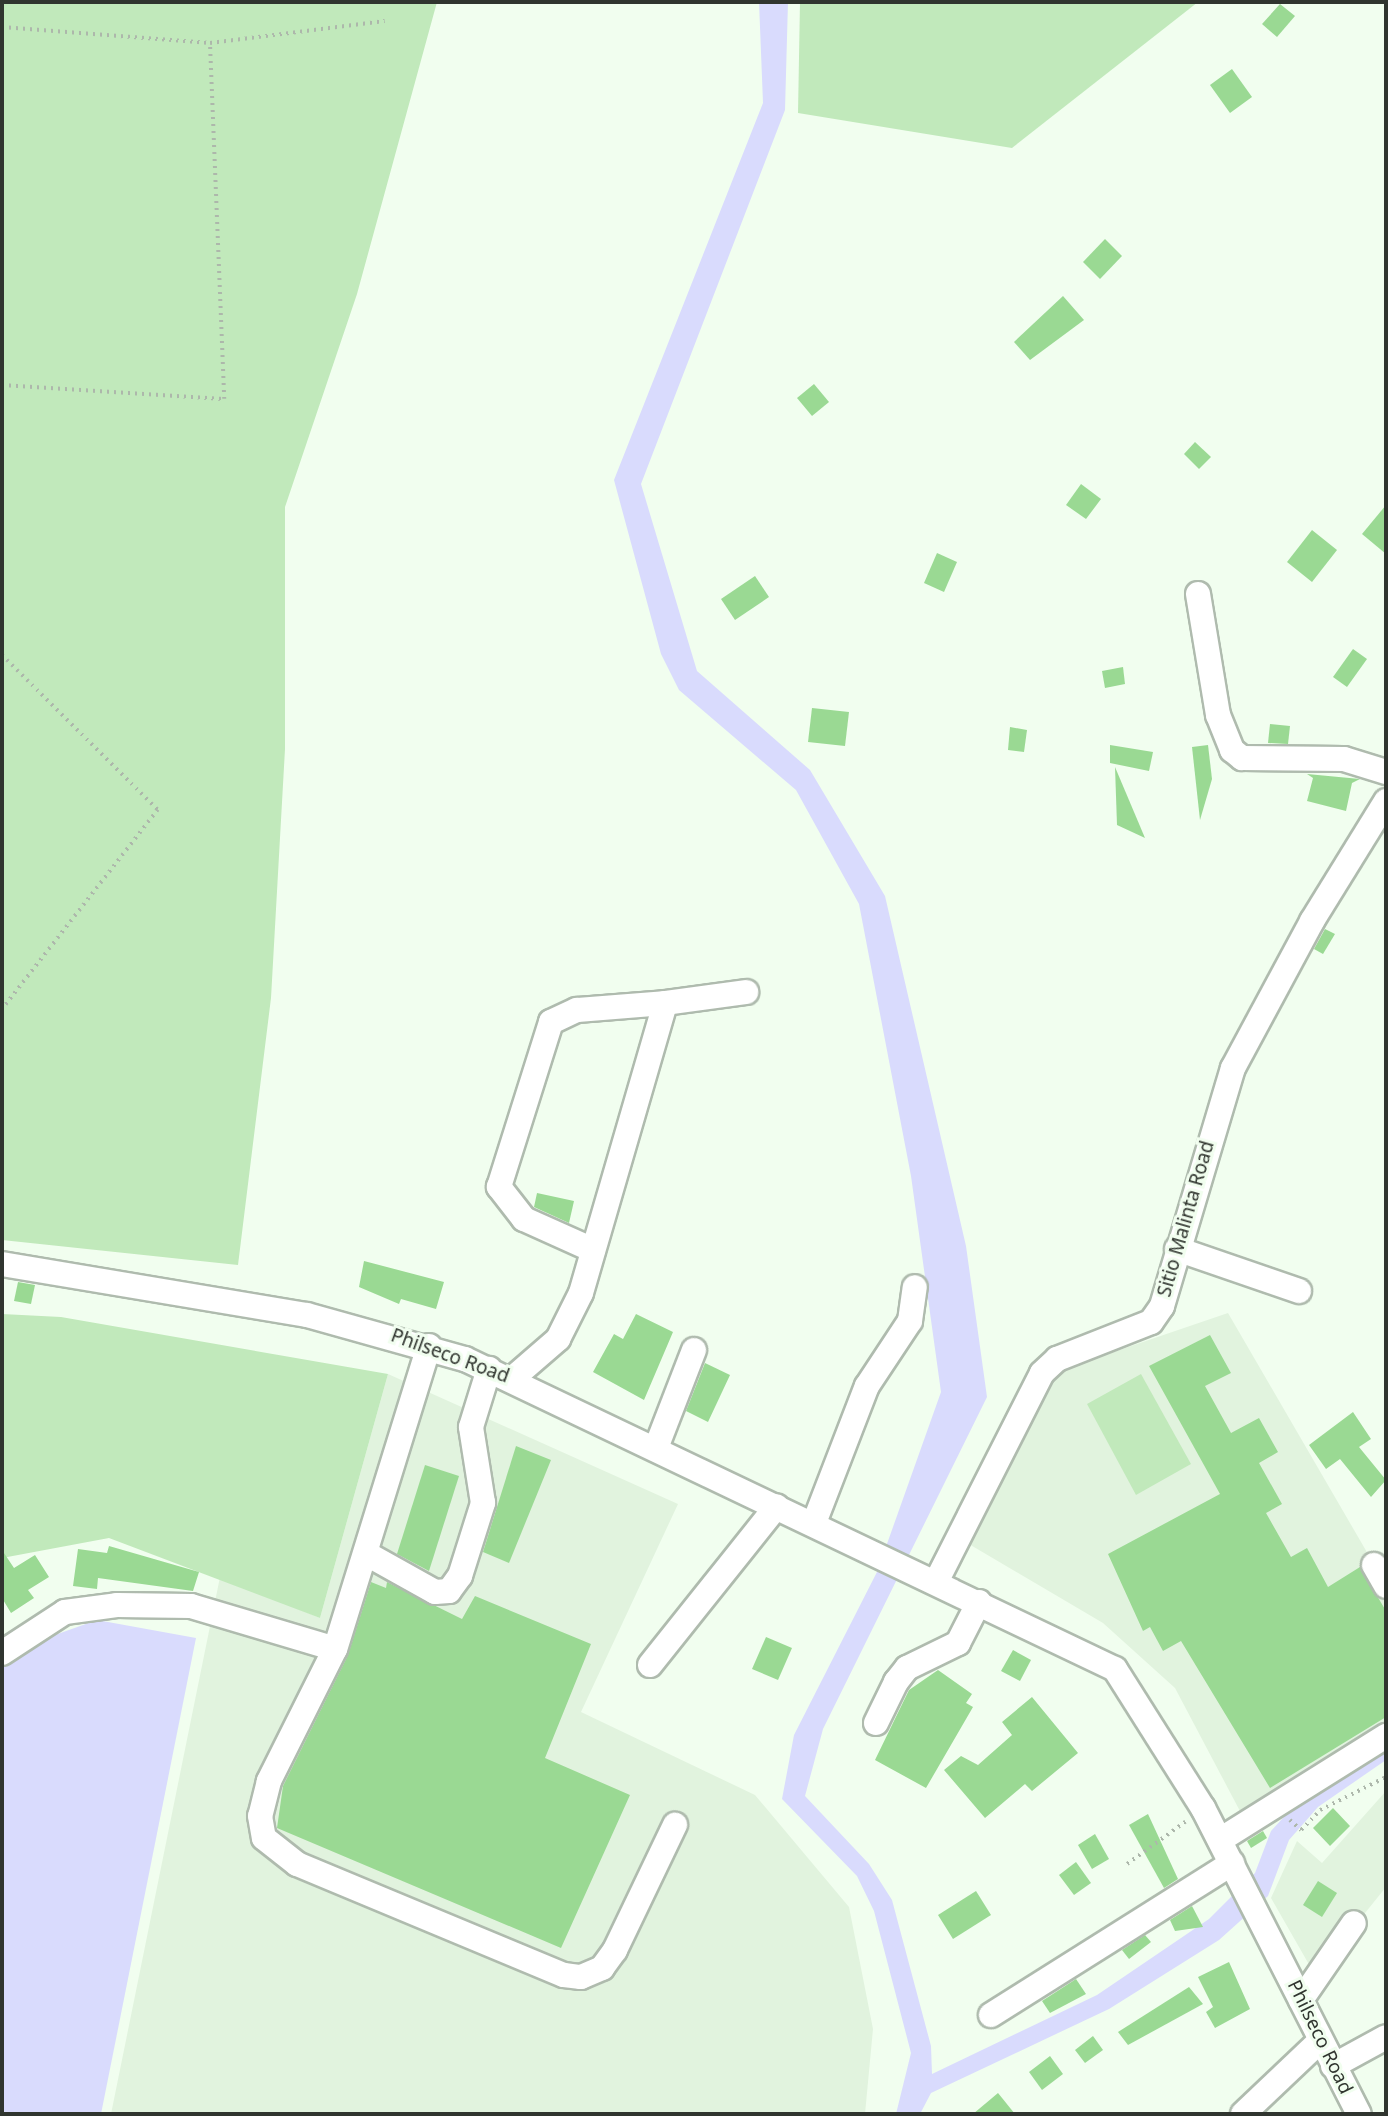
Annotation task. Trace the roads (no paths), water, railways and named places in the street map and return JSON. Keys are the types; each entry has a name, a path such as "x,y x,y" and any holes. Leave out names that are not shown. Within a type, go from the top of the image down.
{"street":[{"path":"1198,594 1218,715 1232,750 1242,758 1344,759 1386,772"},
{"name":"Sitio Malinta Road","path":"931,1579 1042,1373 1057,1359 1151,1322 1162,1306 1222,1094 1256,1019 1386,802"},
{"path":"593,1250 524,1219 499,1187 551,1022 576,1010 665,1003 746,992"},
{"path":"513,1378 546,1354 564,1330 593,1250 665,1003"},
{"path":"1177,1249 1299,1292"},
{"name":"Philseco Road","path":"2,1264 307,1315 429,1346 513,1378 1115,1669 1203,1808 1282,1958 1320,2041 1359,2114"},
{"path":"814,1523 867,1386 910,1321 915,1287"},
{"path":"429,1346 367,1554 335,1649 269,1781 260,1816 264,1838 297,1864 564,1975 580,1977 601,1968 615,1950 675,1825"},
{"path":"656,1448 694,1350"},
{"path":"367,1554 435,1592 449,1591 460,1576 483,1503 471,1427 489,1369"},
{"path":"650,1665 777,1506"},
{"path":"1374,1565 1386,1586"},
{"path":"876,1723 895,1682 907,1668 958,1643 979,1602"},
{"path":"2,1653 65,1612 117,1605 191,1606 335,1649"},
{"path":"1220,1840 1386,1736"},
{"path":"992,2015 1237,1872"},
{"path":"1301,2000 1354,1923"},
{"path":"1333,2066 1386,2037"},
{"path":"1243,2114 1320,2041"}],"water":[{"path":"759,2 788,2 785,110 641,484 697,671 810,770 885,896 966,1246 987,1397 823,1729 805,1796 869,1864 892,1900 931,2046 932,2074 1097,1995 1209,1919 1255,1873 1271,1831 1305,1794 1386,1743 1386,1760 1318,1807 1289,1840 1268,1896 1219,1940 1109,2009 931,2093 920,2114 896,2114 911,2053 874,1911 857,1876 782,1799 794,1735 877,1572 941,1392 911,1176 859,904 796,790 679,690 661,654 614,480 763,103"},
{"path":"97,1620 196,1638 101,2114 2,2114 2,1660 10,1651"}]}
